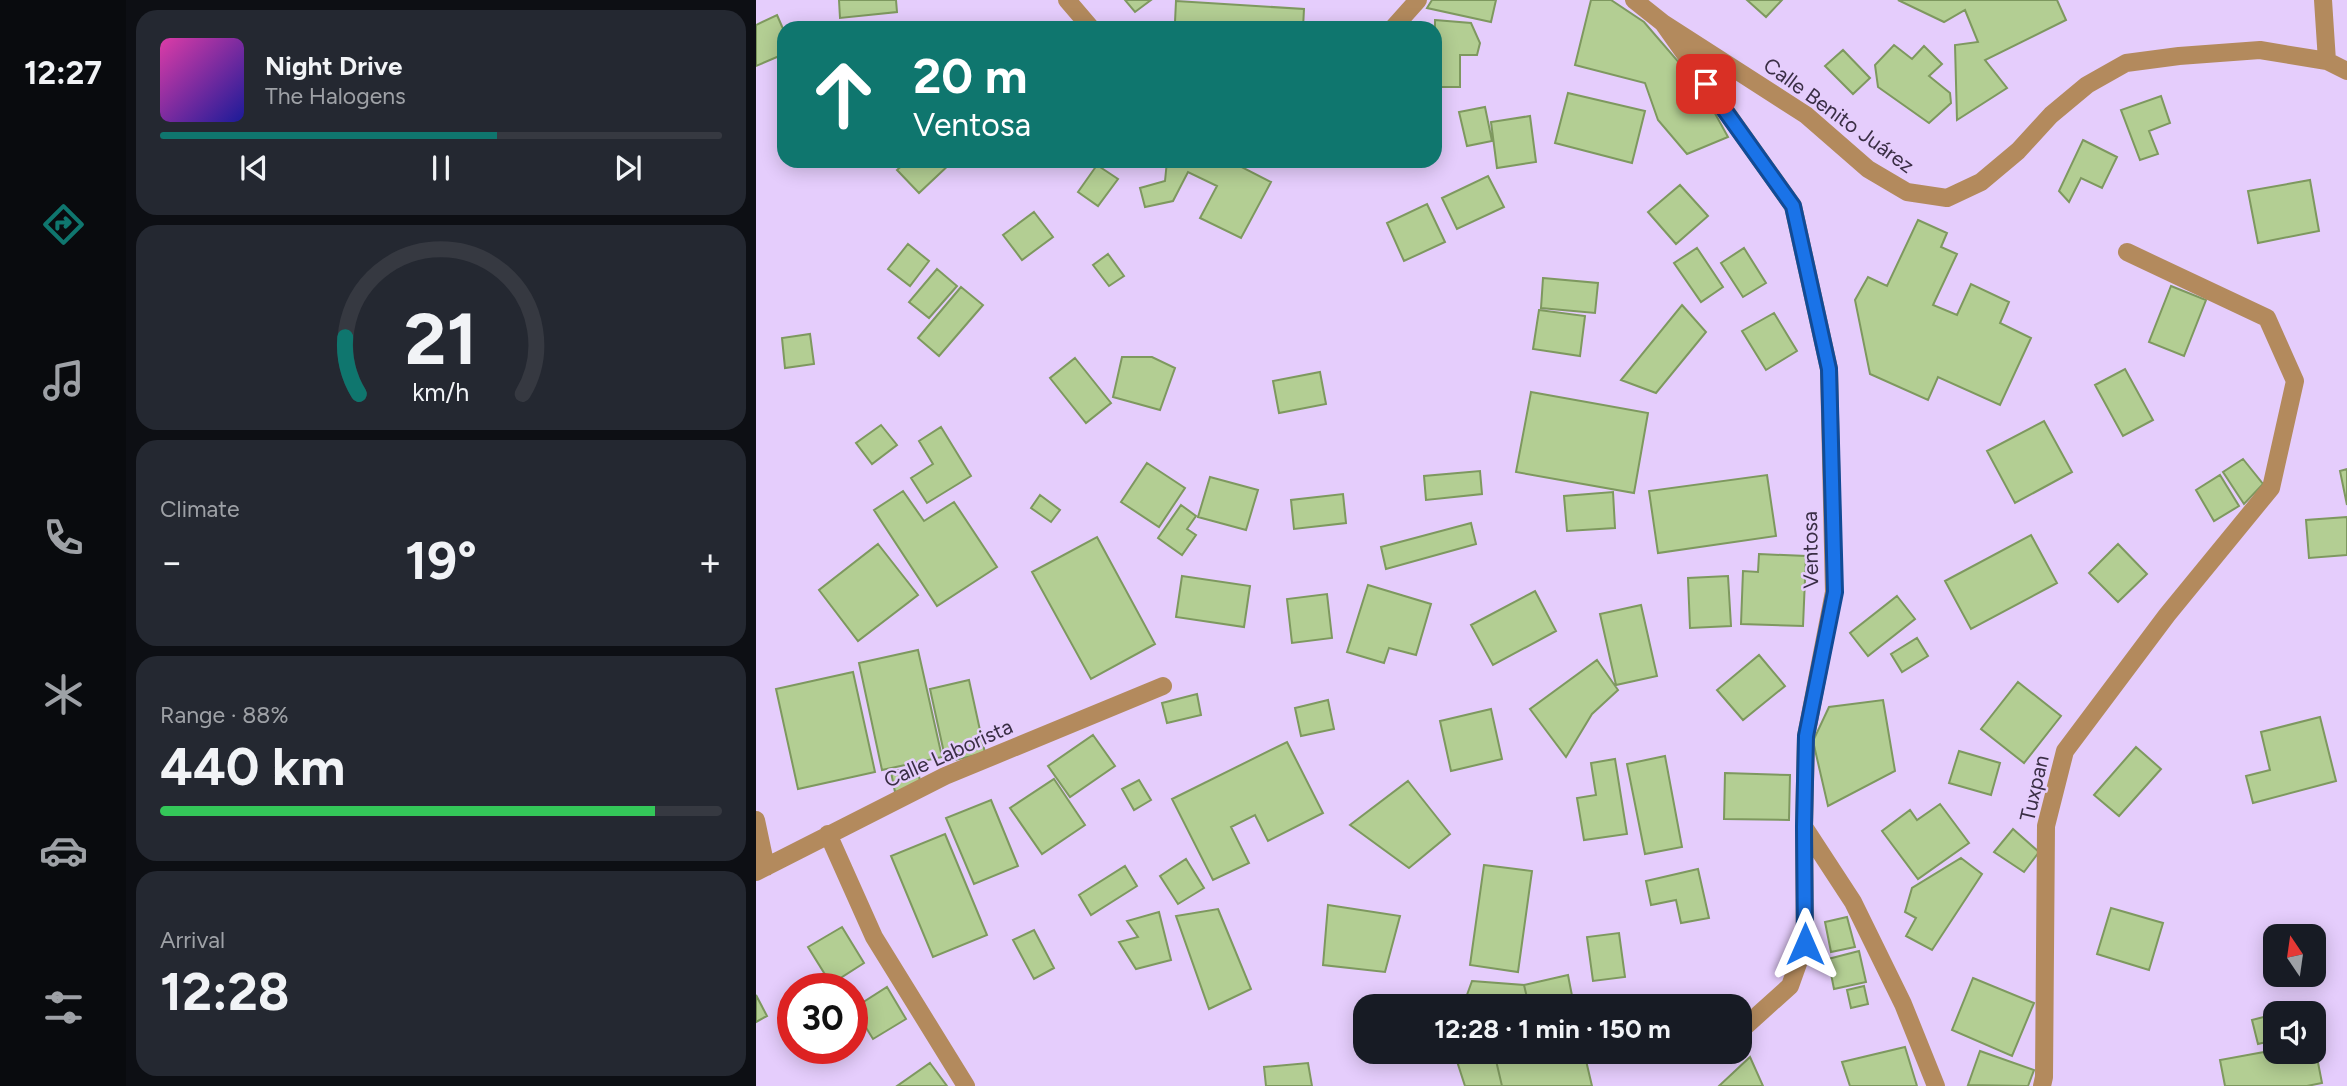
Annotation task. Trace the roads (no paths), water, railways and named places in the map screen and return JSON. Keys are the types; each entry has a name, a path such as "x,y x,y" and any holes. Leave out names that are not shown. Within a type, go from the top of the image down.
{"street":[{"path":"1067,0 1085,21"},
{"path":"1399,21 1418,0"},
{"name":"Calle Benito Juárez","path":"1634,0 1663,23 1806,115 1867,169 1907,192 1947,198 1981,182 2018,151 2051,115 2087,85 2126,63 2260,50 2326,61 2347,71"},
{"path":"2323,0 2326,61"},
{"name":"Ventosa","path":"1663,23 1793,206 1829,369 1835,592 1806,736 1805,944 1790,985 1752,1020"},
{"name":"Tuxpan","path":"2042,1086 2046,826 2065,751 2167,615 2272,488 2295,381 2267,318 2127,252"},
{"name":"Calle Laborista","path":"761,869 945,776 1163,686"},
{"path":"756,820 761,869"},
{"path":"1804,827 1853,902 1903,1004 1936,1086"},
{"path":"828,834 874,937 965,1086"}]}
